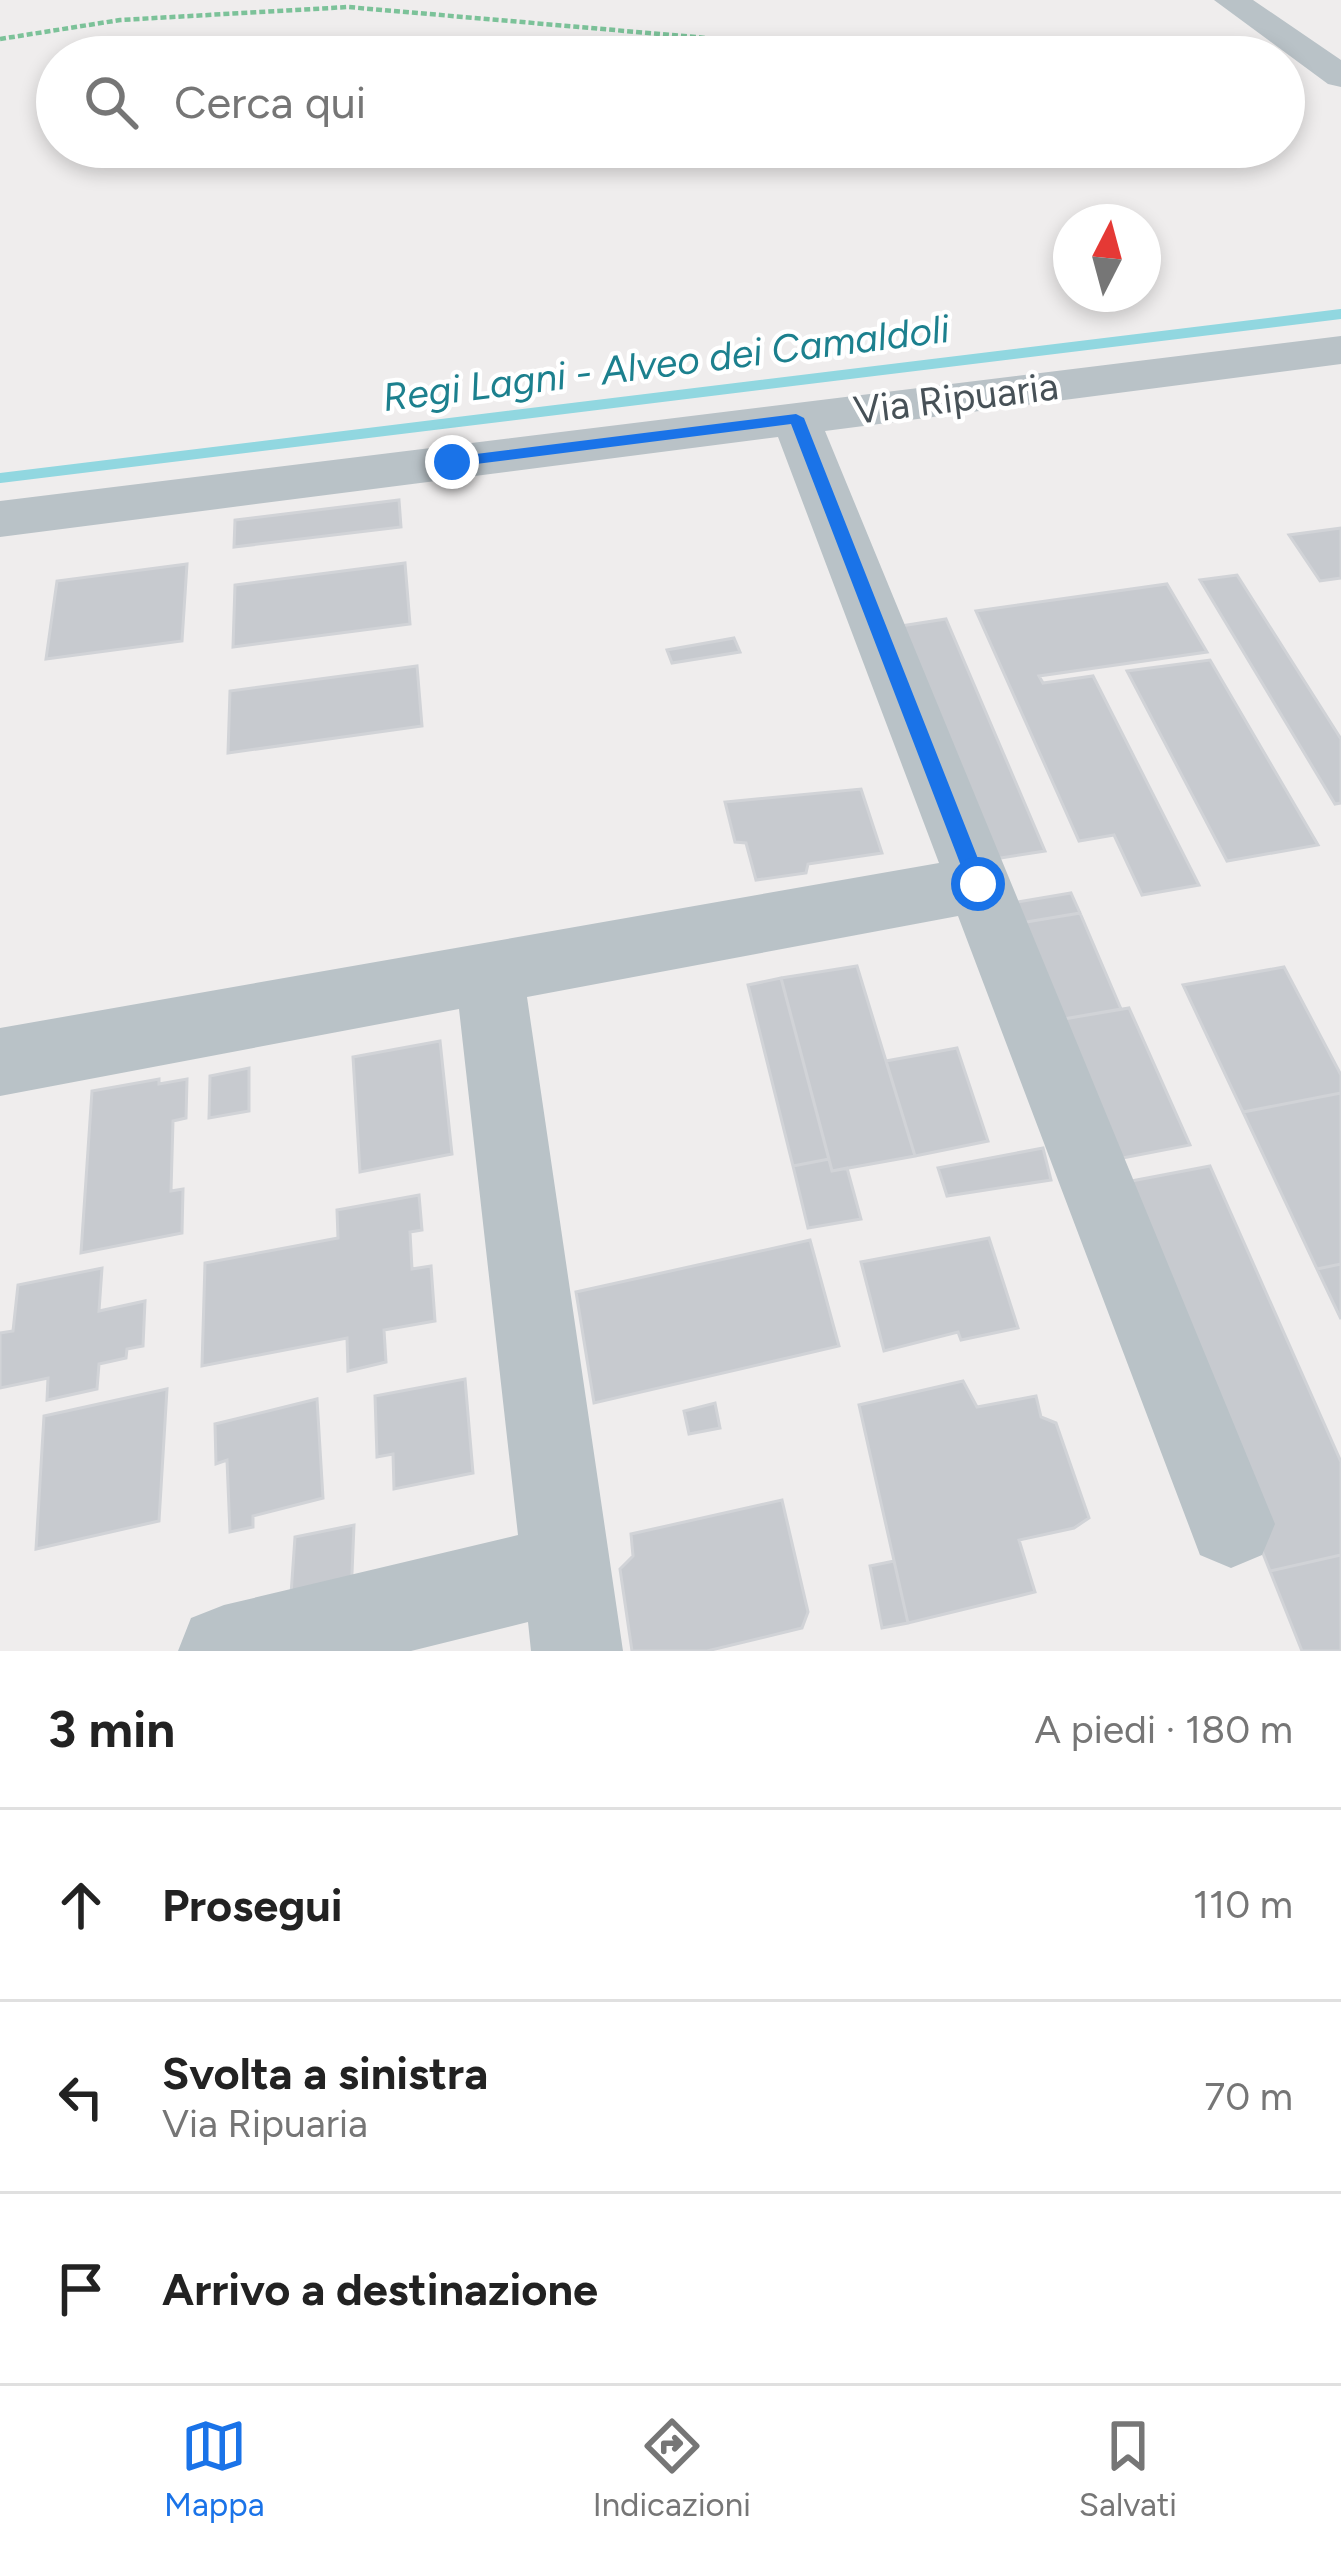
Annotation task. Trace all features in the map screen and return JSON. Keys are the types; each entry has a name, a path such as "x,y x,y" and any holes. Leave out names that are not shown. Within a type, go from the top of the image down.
{"street":[{"path":"1232,0 1284,36"},
{"path":"1305,51 1341,76"},
{"name":"Via Ripuaria","path":"0,518 1341,350"},
{"path":"796,418 1231,1524"},
{"path":"0,1062 978,884"},
{"path":"224,1651 572,1610 489,973"}],"path":[{"path":"0,39 120,20 348,7 683,36"}],"building":[{"path":"399,500 401,527 234,547 235,520"},
{"path":"1341,528 1341,578 1320,581 1289,535"},
{"path":"405,563 410,624 233,647 235,585"},
{"path":"187,564 182,641 46,659 57,581"},
{"path":"1237,575 1341,739 1341,803 1335,804 1200,580"},
{"path":"1167,584 1207,652 1039,676 1043,683 1093,676 1199,885 1142,895 1114,835 1079,841 976,611"},
{"path":"946,619 1045,851 994,859 901,626"},
{"path":"734,638 740,652 672,663 667,650"},
{"path":"1210,660 1318,845 1227,861 1127,671"},
{"path":"417,666 422,726 228,753 230,691"},
{"path":"861,789 882,853 808,864 806,873 756,880 746,843 735,842 725,802"},
{"path":"1071,893 1080,913 1014,924 1006,904"},
{"path":"1080,913 1121,1009 1052,1021 1014,924"},
{"path":"857,966 915,1156 832,1171 781,978"},
{"path":"1284,967 1341,1075 1341,1093 1243,1112 1183,985"},
{"path":"781,978 829,1159 793,1166 748,985"},
{"path":"1129,1008 1190,1145 1107,1161 1052,1021"},
{"path":"440,1041 452,1154 360,1172 353,1057"},
{"path":"957,1048 988,1141 915,1156 886,1061"},
{"path":"249,1068 249,1111 209,1118 210,1076"},
{"path":"159,1079 159,1084 187,1079 186,1118 173,1121 171,1191 183,1189 182,1233 81,1253 92,1091"},
{"path":"1341,1093 1341,1264 1317,1269 1243,1112"},
{"path":"1043,1148 1051,1180 947,1196 938,1168"},
{"path":"829,1159 832,1171 847,1168 861,1219 808,1228 793,1166"},
{"path":"1210,1166 1341,1462 1341,1555 1270,1571 1116,1184"},
{"path":"419,1195 422,1230 410,1232 412,1269 431,1266 435,1321 384,1330 386,1362 348,1371 347,1338 202,1366 205,1263 338,1238 337,1210"},
{"path":"989,1238 1018,1328 961,1340 958,1332 884,1351 861,1262"},
{"path":"810,1240 839,1346 594,1403 576,1292"},
{"path":"1341,1264 1341,1319 1317,1269"},
{"path":"102,1268 99,1311 145,1301 143,1346 127,1349 126,1358 99,1364 97,1389 47,1400 48,1378 0,1388 0,1333 13,1331 18,1285"},
{"path":"465,1379 473,1473 394,1489 393,1454 377,1457 375,1396"},
{"path":"963,1381 977,1407 1036,1396 1041,1417 1056,1423 1089,1518 1074,1528 1019,1540 1035,1592 908,1623 859,1405"},
{"path":"167,1389 159,1521 36,1549 44,1416"},
{"path":"317,1399 323,1498 253,1516 253,1527 230,1532 227,1460 216,1464 215,1424"},
{"path":"715,1403 720,1428 689,1434 684,1411"},
{"path":"782,1500 808,1612 802,1628 707,1651 632,1651 620,1569 633,1556 631,1534"},
{"path":"354,1525 351,1597 290,1609 295,1537"},
{"path":"1341,1555 1341,1651 1302,1651 1270,1571"},
{"path":"894,1561 908,1623 882,1628 870,1566"}],"waterway":[{"name":"Regi Lagni - Alveo dei Camaldoli","path":"0,478 1341,314"}],"route":[{"path":"452,462 796,418 978,884"}]}
